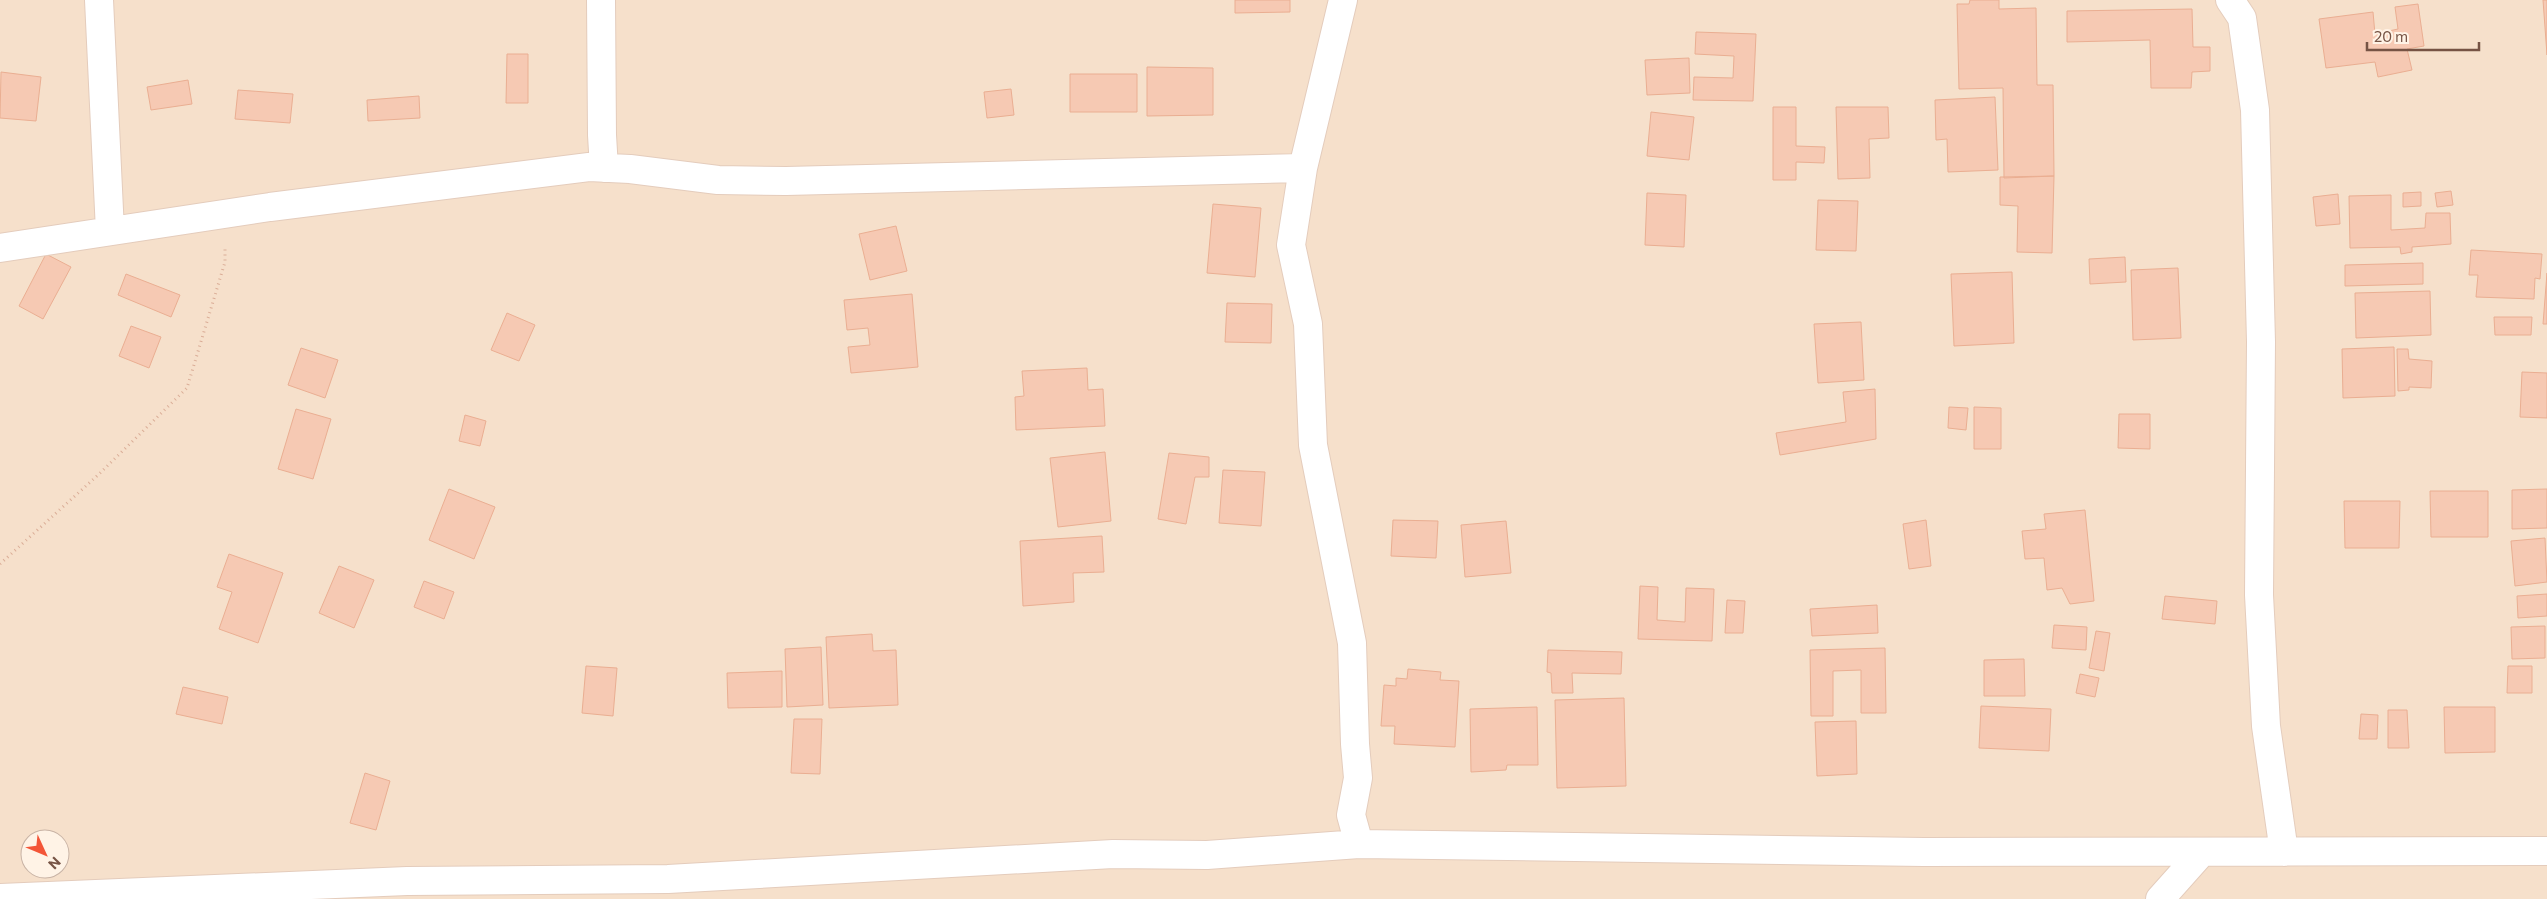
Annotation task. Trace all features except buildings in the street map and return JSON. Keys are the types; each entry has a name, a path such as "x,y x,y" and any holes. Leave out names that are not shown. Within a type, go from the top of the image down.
{"street":[{"path":"99,0 110,232"},
{"path":"601,0 604,168"},
{"path":"1343,0 1303,168 1291,245 1308,324 1313,445 1352,643 1358,778 1351,815 1359,844"},
{"path":"2230,0 2242,18 2255,110 2261,342 2259,595 2266,726 2284,852"},
{"path":"0,248 227,213 579,169 604,168 718,180 786,181 1303,168"},
{"path":"0,898 204,895 407,881 668,879 1113,854 1207,855 1359,844 1924,852 2547,851"},
{"path":"2160,899 2202,852"}],"path":[{"path":"0,564 98,475 187,388 225,262 227,213"}],"shaded area":[{"path":"0,0 2547,0 2547,899 0,899"}]}
